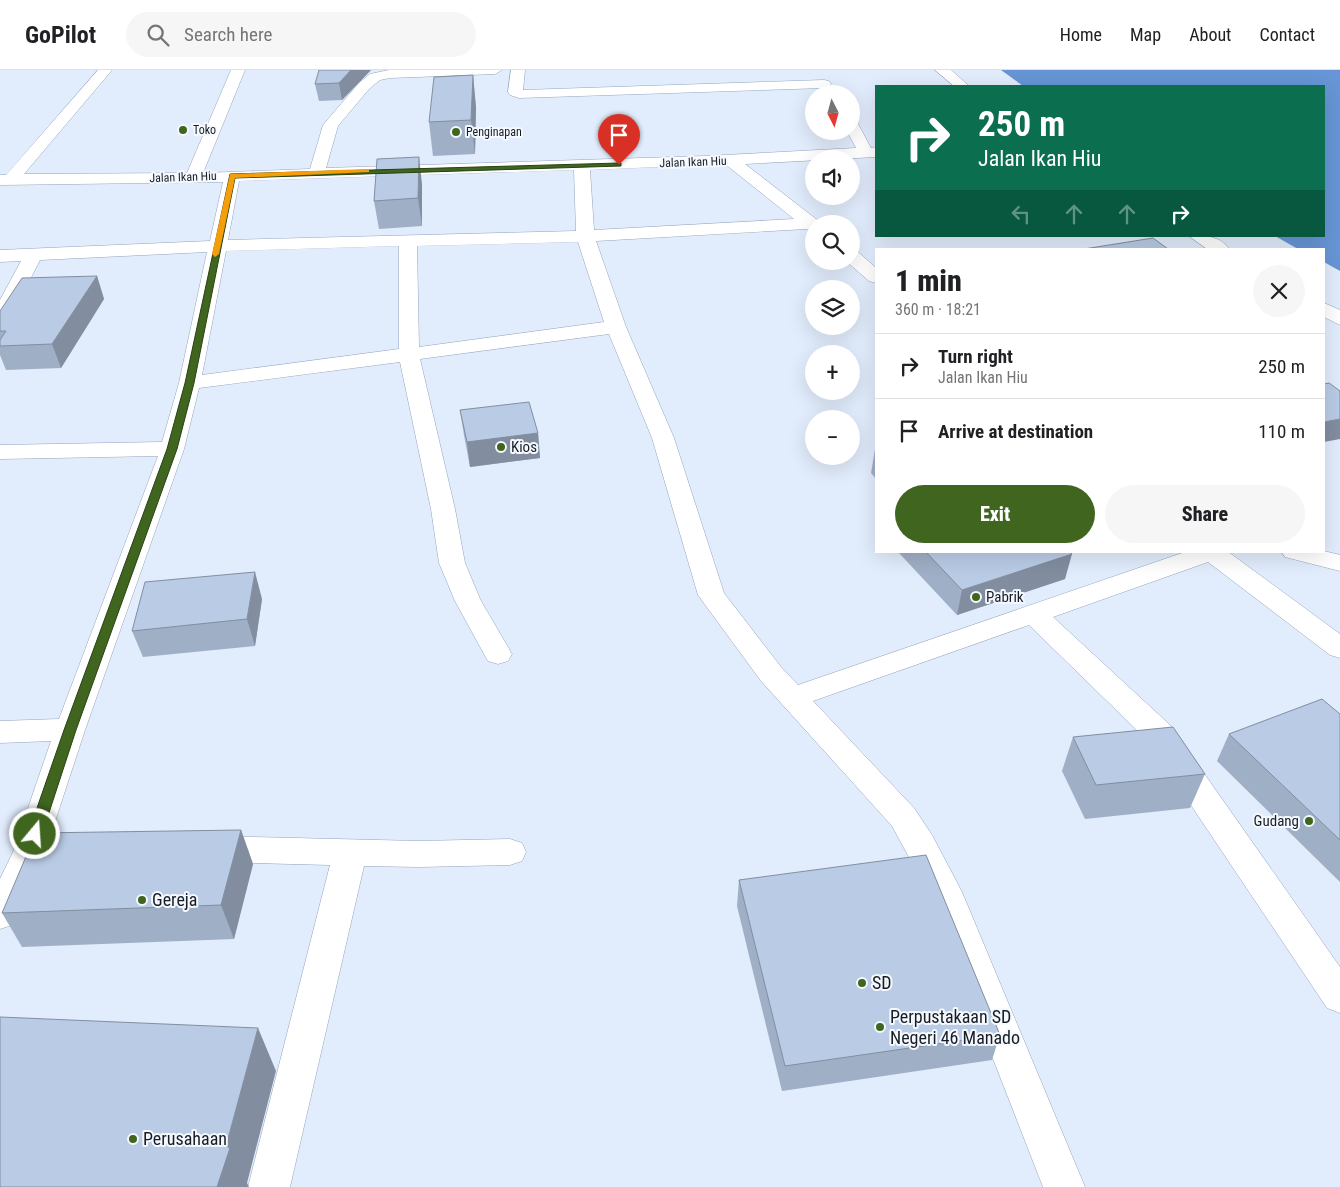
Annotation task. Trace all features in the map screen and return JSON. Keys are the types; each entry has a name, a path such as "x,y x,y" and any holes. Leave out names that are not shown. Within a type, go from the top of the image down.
{"street":[{"path":"5,180 104,70"},
{"path":"193,178 238,70"},
{"path":"317,172 332,125 364,86 381,73 495,70"},
{"path":"518,70 516,92 519,94 824,84"},
{"path":"942,70 961,85"},
{"path":"860,136 871,153"},
{"name":"Jalan Ikan Hiu","path":"5,180 193,178 317,172 582,166 731,161 871,153"},
{"path":"731,161 805,219"},
{"path":"582,166 585,236 616,327 663,438 711,595 771,674 897,809 920,844 945,892 1064,1187"},
{"path":"0,915 44,852 70,730 172,449 190,383 232,176"},
{"path":"0,256 217,246 585,236 805,224"},
{"path":"1200,237 1218,248"},
{"path":"408,241 409,355 443,509 452,563 468,601 498,654"},
{"path":"0,319 34,254"},
{"path":"860,264 875,276"},
{"path":"1325,310 1340,318"},
{"path":"190,383 616,327"},
{"path":"0,452 172,449"},
{"path":"794,697 1035,615 1208,553"},
{"path":"1212,553 1340,648"},
{"path":"1302,553 1340,563"},
{"path":"1035,615 1159,733 1340,998"},
{"path":"0,732 70,730"},
{"path":"178,850 237,849 419,854 510,852"},
{"path":"269,1187 350,852"}],"water":[{"path":"1001,70 1340,70 1340,271 1325,263 1325,248 1296,248 1277,237 1325,237 1325,85 1022,85"}],"building":[{"path":"319,70 351,70 339,83 315,84"},
{"path":"473,75 471,120 429,122 434,77"},
{"path":"419,157 418,198 374,201 377,159"},
{"path":"1153,238 1167,248 1090,248"},
{"path":"97,276 52,344 0,346 0,340 6,331 0,331 0,311 22,278"},
{"path":"1329,383 1340,391 1340,419 1325,422 1325,384"},
{"path":"529,402 538,433 467,442 460,410"},
{"path":"927,553 1072,554 962,590"},
{"path":"255,572 247,619 132,631 145,582"},
{"path":"1322,699 1340,714 1340,840 1229,734"},
{"path":"1173,727 1205,774 1096,785 1073,737"},
{"path":"241,830 221,905 2,913 36,833"},
{"name":"SD","path":"926,855 1000,1035 785,1066 739,880"},
{"name":"Perusahaan","path":"0,1017 258,1028 226,1146 230,1148 217,1187 0,1187"}],"slow traffic":[{"path":"215,254 232,176 367,171"}],"place":[{"name":"Toko","path":"183,130"},
{"name":"Penginapan","path":"456,132"},
{"name":"Kios","path":"501,447"},
{"name":"Pabrik","path":"976,597"},
{"name":"Gudang","path":"1309,821"},
{"name":"Gereja","path":"142,900"},
{"name":"SD","path":"862,983"},
{"name":"Perpustakaan SD Negeri 46 Manado","path":"880,1027"},
{"name":"Perusahaan","path":"133,1139"}],"route":[{"path":"35,834 70,730 172,449 190,383 232,176 317,172 619,165"}]}
